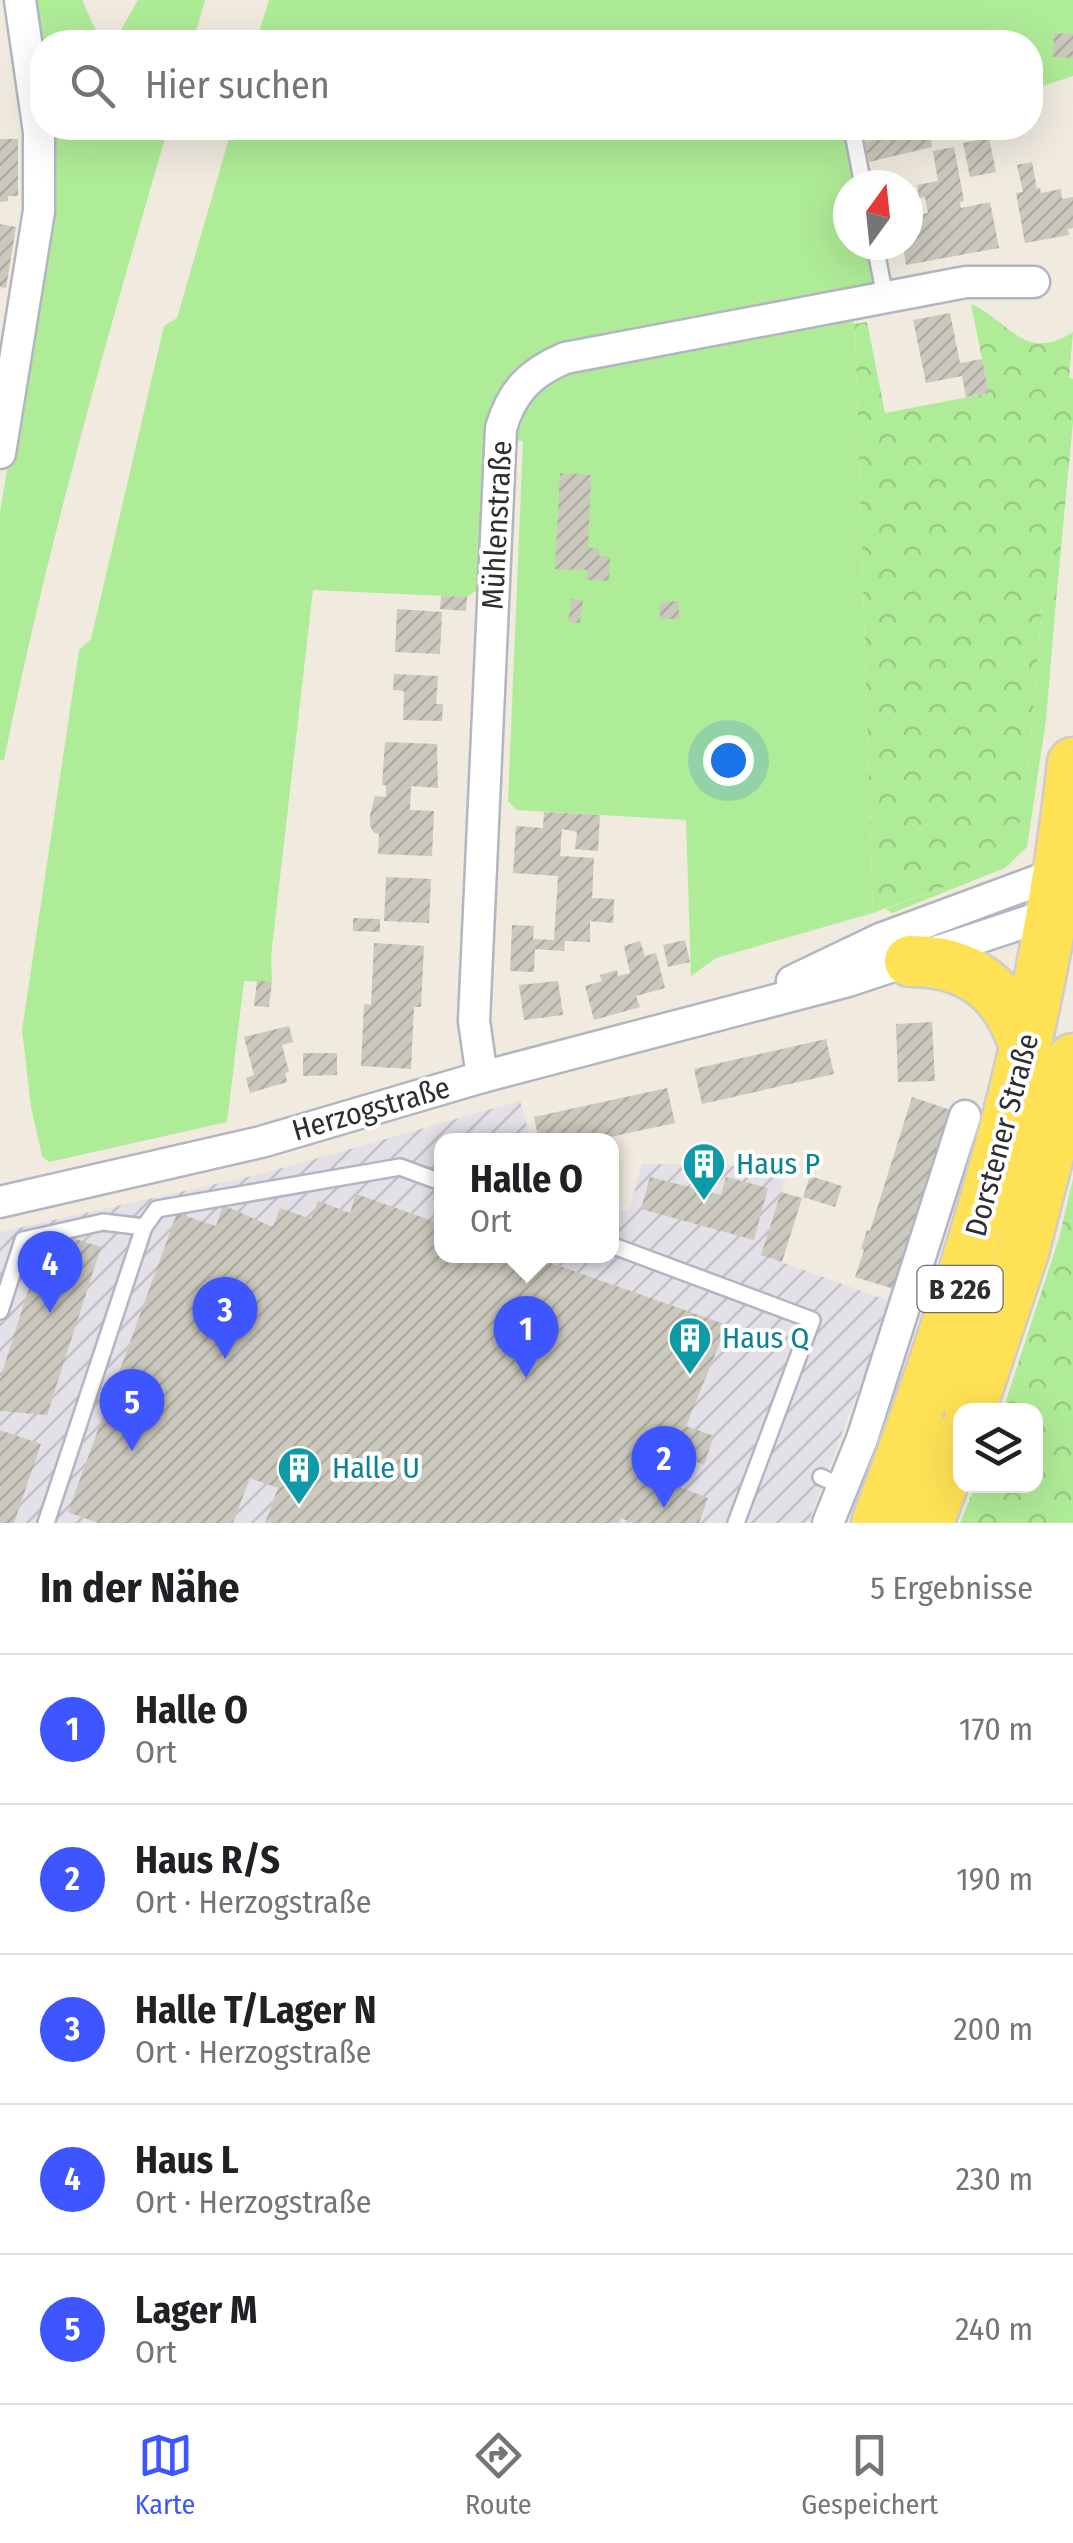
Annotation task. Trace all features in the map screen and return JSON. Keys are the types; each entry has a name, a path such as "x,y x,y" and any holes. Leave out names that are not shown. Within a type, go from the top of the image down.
{"main road":[{"name":"Dorstener Straße","path":"972,1403 1023,1252 1049,1054 1073,762"},
{"path":"910,961 948,963 992,989 1049,1054"},
{"name":"Dorstener Straße","path":"877,1523 955,1306 1004,1142 1049,1054"},
{"path":"928,1523 953,1456"}],"street":[{"path":"20,0 30,69"},
{"path":"0,452 39,211 39,140"},
{"name":"Mühlenstraße","path":"482,1077 474,1021 501,428 515,392 540,369 566,358 966,282 1034,282"},
{"name":"Herzogstraße","path":"740,1007 880,939 1065,890"},
{"name":"Herzogstraße","path":"0,1202 261,1142 482,1077 848,981 910,961 1065,890"},
{"path":"828,1523 831,1482 862,1439 965,1116"}],"lane":[{"path":"854,140 860,170"},
{"path":"878,260 885,298"},
{"path":"46,1523 144,1227 158,1209 400,1167 434,1179"},
{"path":"0,1311 23,1240 103,1222 144,1227"},
{"path":"619,1248 812,1320 736,1523"}],"shaded area":[{"path":"520,1101 529,1133 434,1133 434,1263 619,1263 619,1210 629,1211 642,1164 729,1165 785,1181 762,1255 892,1302 808,1523 0,1523 0,1232 265,1173"}],"green space":[{"path":"31,0 82,0 96,30 36,30"},
{"path":"138,0 205,0 196,30 121,30"},
{"path":"269,0 1073,0 1073,76 1043,86 1043,30 260,30"},
{"path":"48,140 165,140 79,442 4,760 0,760 0,513 47,228"},
{"path":"229,140 871,140 864,142 869,170 833,170 833,260 886,260 888,270 872,273 875,287 513,375 490,406 487,417 480,588 467,597 313,590 271,956 272,982 244,981 227,1122 49,1162 42,1156 31,1107 22,1030 79,650 91,639 164,326 177,318"},
{"path":"971,304 1029,341 1056,341 1073,332 1069,377 1073,379 1073,421 1056,601 1042,608 1025,806 1016,833 944,887 873,913 855,324 867,322 885,413 989,393"},
{"path":"848,317 855,324 873,913 716,958 691,976 686,820 517,810 508,801 523,441 511,440 516,416 553,375"},
{"path":"1056,601 1046,720 1027,847 1005,868 892,913 886,909 944,887 1016,833 1025,806 1042,608"},
{"path":"1073,1179 1073,1523 960,1523 972,1493 1043,1493 1043,1403 1005,1403 1059,1238"}],"building":[{"path":"1054,33 1073,34 1073,58 1053,57"},
{"path":"0,139 18,139 18,196 8,196 8,201 0,202"},
{"path":"931,140 932,147 869,162 865,142"},
{"path":"989,140 996,172 970,177 963,143"},
{"path":"954,147 964,201 960,202 961,208 990,202 999,248 906,265 905,260 923,260 923,214 928,213 923,184 938,181 933,151"},
{"path":"1032,162 1041,193 1061,189 1062,199 1073,197 1073,228 1068,229 1069,235 1025,243 1016,193 1023,192 1017,165"},
{"path":"0,224 16,227 6,288 0,287"},
{"path":"950,313 960,363 982,359 989,393 966,397 962,376 926,383 913,320"},
{"path":"560,473 591,475 588,548 599,548 599,556 610,557 609,581 586,580 587,570 555,569"},
{"path":"441,596 467,597 466,611 440,609"},
{"path":"571,599 583,600 580,623 568,622"},
{"path":"679,601 679,619 660,619 660,602"},
{"path":"397,609 442,612 440,654 395,652"},
{"path":"394,674 438,676 436,704 443,704 442,721 403,720 404,691 393,690"},
{"path":"385,742 437,744 438,788 411,786 410,810 434,811 432,856 378,854 379,834 370,826 370,815 375,796 386,797 386,785 382,785"},
{"path":"544,812 600,815 598,851 575,849 577,832 562,829 560,856 594,858 592,898 614,899 613,923 590,921 590,942 565,941 564,951 535,949 534,972 510,971 512,925 534,926 533,939 554,940 558,876 513,873 516,826 543,828"},
{"path":"386,877 431,879 429,923 384,921"},
{"path":"353,918 380,919 380,932 353,931"},
{"path":"685,940 690,962 668,967 663,945"},
{"path":"640,941 645,956 656,953 665,988 636,996 640,1007 594,1020 585,986 602,981 600,975 617,970 618,976 630,973 624,946"},
{"path":"374,943 424,946 421,1007 414,1007 411,1069 361,1066 364,1004 371,1005"},
{"path":"257,980 272,982 269,1007 254,1006"},
{"path":"558,981 563,1015 524,1020 519,985"},
{"path":"932,1022 935,1081 898,1082 896,1024"},
{"path":"289,1026 293,1042 282,1045 289,1072 285,1073 287,1082 250,1093 246,1078 254,1075 244,1037"},
{"path":"826,1039 834,1074 702,1104 694,1069"},
{"path":"303,1053 337,1053 337,1075 303,1076"},
{"path":"667,1088 675,1123 619,1135 537,1133 534,1117"},
{"path":"912,1097 951,1110 894,1289 855,1277"},
{"path":"810,1176 842,1186 835,1207 803,1197"},
{"name":"Haus P","path":"650,1177 721,1195 726,1177 768,1188 754,1240 641,1209"},
{"path":"781,1192 802,1198 782,1262 761,1255"},
{"path":"356,1194 434,1222 434,1263 551,1263 727,1325 686,1426 714,1436 704,1465 648,1443 636,1476 659,1485 661,1480 708,1498 699,1523 633,1523 621,1518 619,1523 265,1523 278,1488 250,1478 233,1523 98,1523 68,1512 177,1213 216,1226 223,1205 273,1227 280,1208 311,1219 318,1201 350,1213"},
{"path":"72,1238 101,1247 47,1415 0,1411 0,1379 43,1244"},
{"path":"0,1430 41,1444 14,1523 0,1523"}],"place":[{"name":"Haus P","path":"704,1202"},
{"name":"Haus L","path":"50,1313"},
{"name":"Halle T/Lager N","path":"225,1359"},
{"name":"Haus Q","path":"690,1376"},
{"name":"Halle O","path":"526,1378"},
{"name":"Lager M","path":"132,1451"},
{"name":"Halle U","path":"299,1506"},
{"name":"Haus R/S","path":"664,1508"}]}
